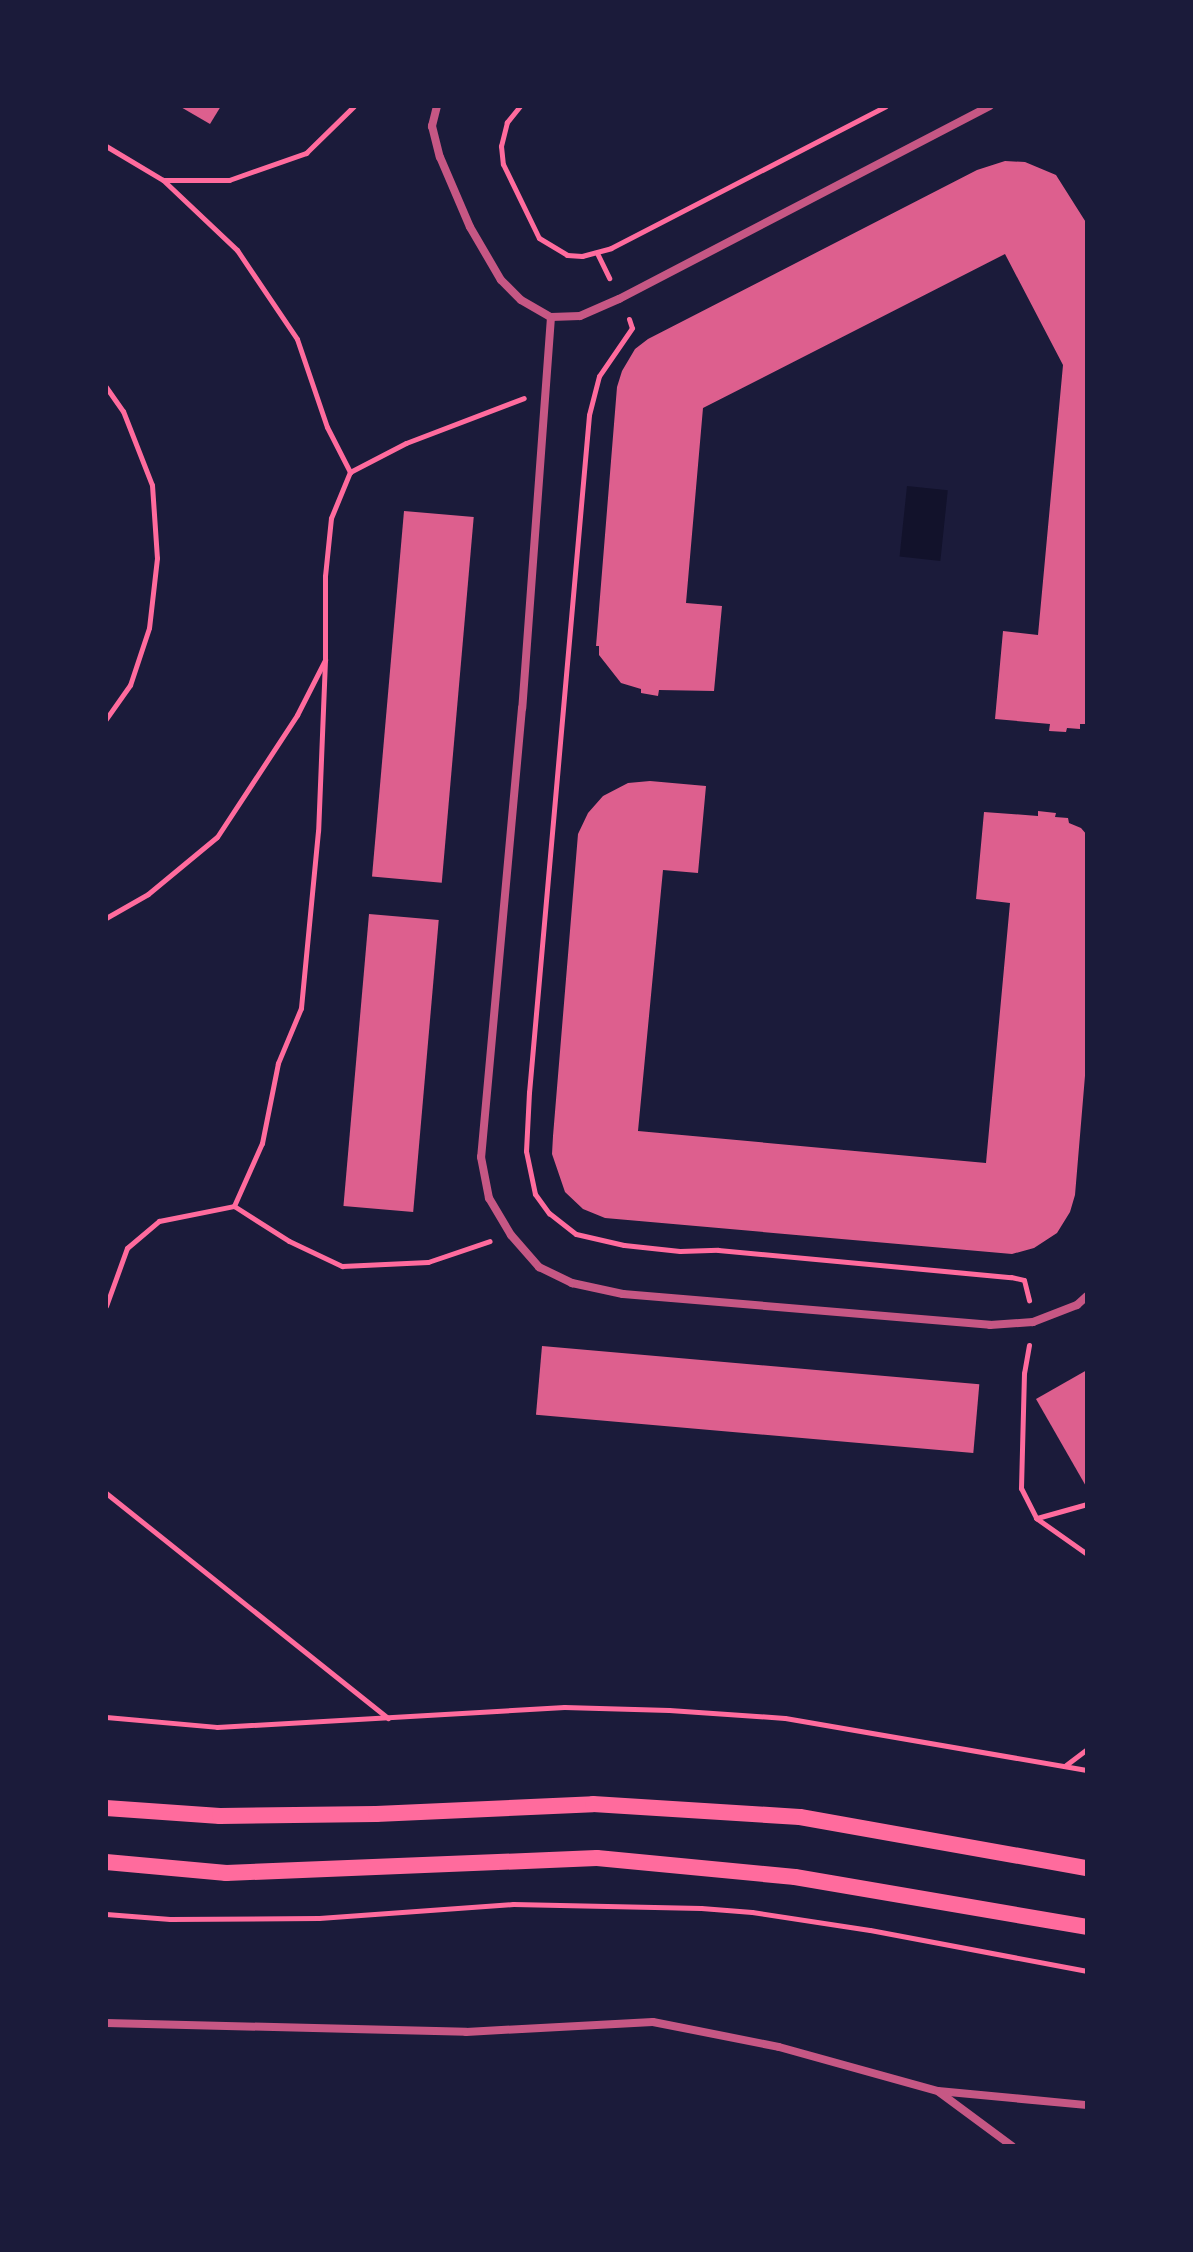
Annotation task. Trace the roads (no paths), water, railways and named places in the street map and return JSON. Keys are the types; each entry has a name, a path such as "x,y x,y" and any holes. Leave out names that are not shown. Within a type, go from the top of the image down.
{"main road":[{"path":"106,1808 220,1816 376,1814 593,1804 800,1817 1087,1868"},
{"path":"106,1862 226,1873 597,1858 795,1877 1087,1927"}],"street":[{"path":"437,106 432,126 440,157 470,227 501,280 521,300 551,317 580,316 619,299 990,106"},
{"path":"551,317 522,708 481,1157 489,1198 511,1235 539,1267 572,1283 623,1294 990,1325 1033,1322 1077,1305 1087,1296"},
{"path":"106,2023 466,2032 653,2022 779,2047 938,2091 1087,2105"},
{"path":"938,2091 1012,2146"}]}
